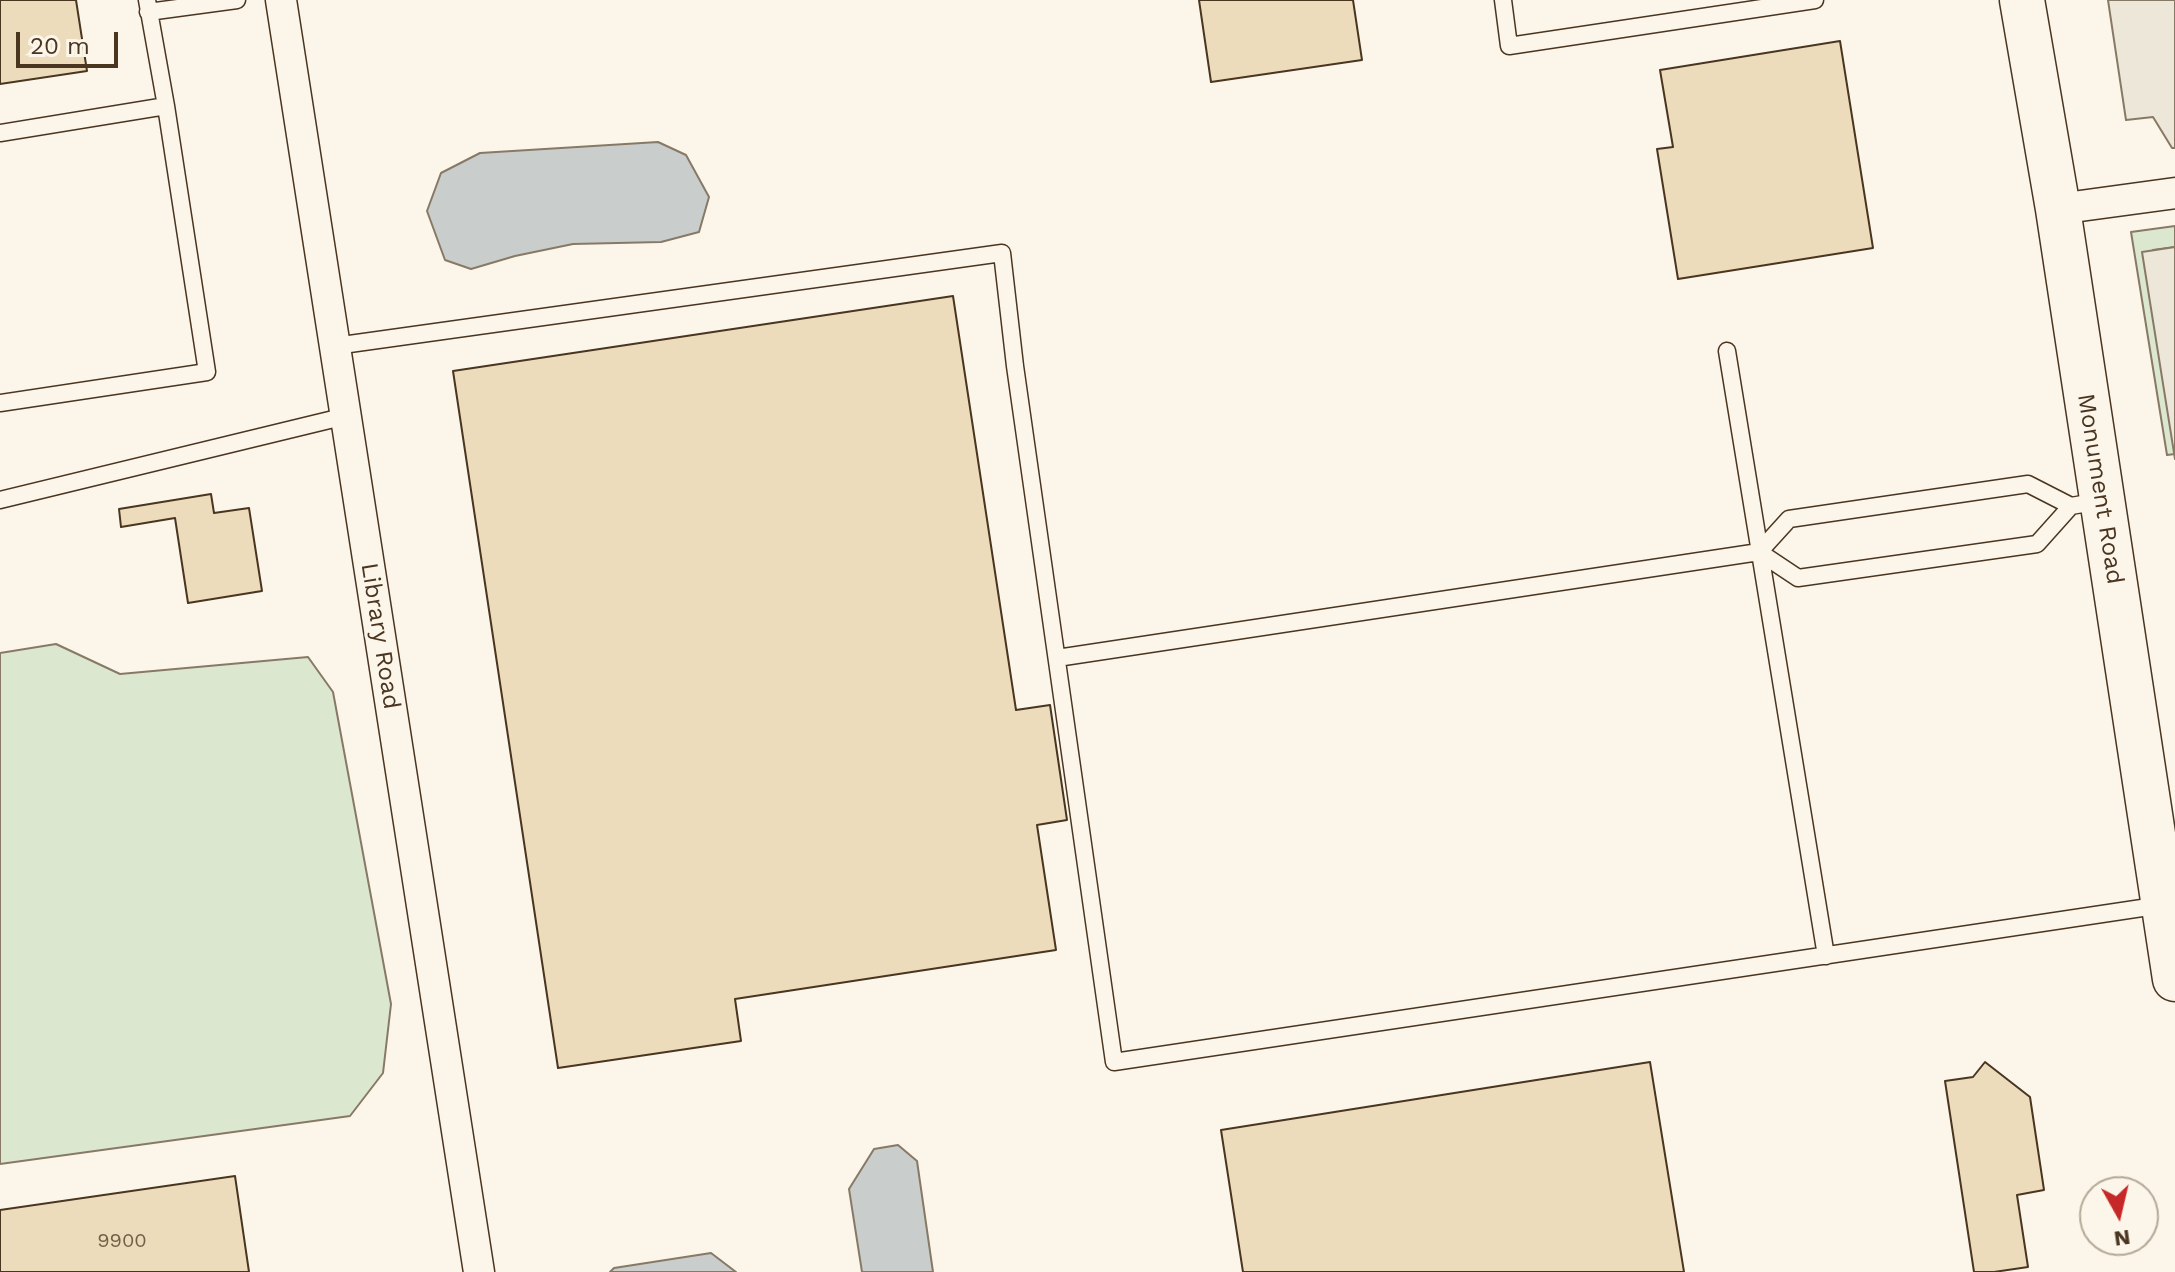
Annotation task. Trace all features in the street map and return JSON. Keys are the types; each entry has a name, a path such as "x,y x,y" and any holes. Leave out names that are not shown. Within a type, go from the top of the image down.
{"main road":[{"name":"Monument Road","path":"2022,0 2058,209 2087,503 2164,905 2175,979"}],"street":[{"name":"Library Road","path":"281,0 479,1272"},
{"path":"2058,209 2175,193"}],"lane":[{"path":"0,403 207,372 148,6 237,0"},
{"path":"1503,0 1509,46 1815,0"},
{"path":"0,133 166,106"},
{"path":"335,346 1002,253 1015,366 1114,1062 2164,905"},
{"path":"1727,351 1826,956"},
{"path":"0,500 346,416"},
{"path":"1057,658 1759,552 1789,519 2028,484 2087,503"},
{"path":"1759,552 1798,578 2037,544 2087,503"}],"green space":[{"path":"2175,226 2175,247 2153,250 2175,454 2167,455 2131,232"},
{"path":"56,644 120,674 308,657 333,692 391,1004 383,1073 350,1116 0,1164 0,653"}],"shaded area":[{"path":"2108,0 2175,0 2175,148 2172,148 2153,117 2126,120"},
{"path":"658,142 686,155 709,197 699,232 661,242 573,244 471,269 445,260 427,211 441,173 480,153"},
{"path":"2175,247 2175,459 2142,252"},
{"path":"898,1145 917,1161 933,1272 862,1272 849,1189 874,1149"},
{"path":"711,1253 736,1272 610,1272 614,1268"}],"building":[{"path":"0,0 76,0 87,71 0,84"},
{"path":"1199,0 1353,0 1362,60 1211,82"},
{"path":"1840,41 1873,248 1678,279 1657,149 1673,147 1660,70"},
{"path":"953,296 1016,710 1050,705 1067,820 1037,825 1056,950 735,999 741,1041 558,1068 453,371"},
{"path":"211,494 214,513 249,508 262,591 188,603 175,518 121,527 119,509"},
{"path":"1650,1062 1684,1272 1243,1272 1221,1130"},
{"path":"1985,1062 2030,1097 2044,1190 2017,1195 2028,1267 1974,1272 1945,1081 1973,1077"},
{"path":"235,1176 249,1272 0,1272 0,1210"}]}
